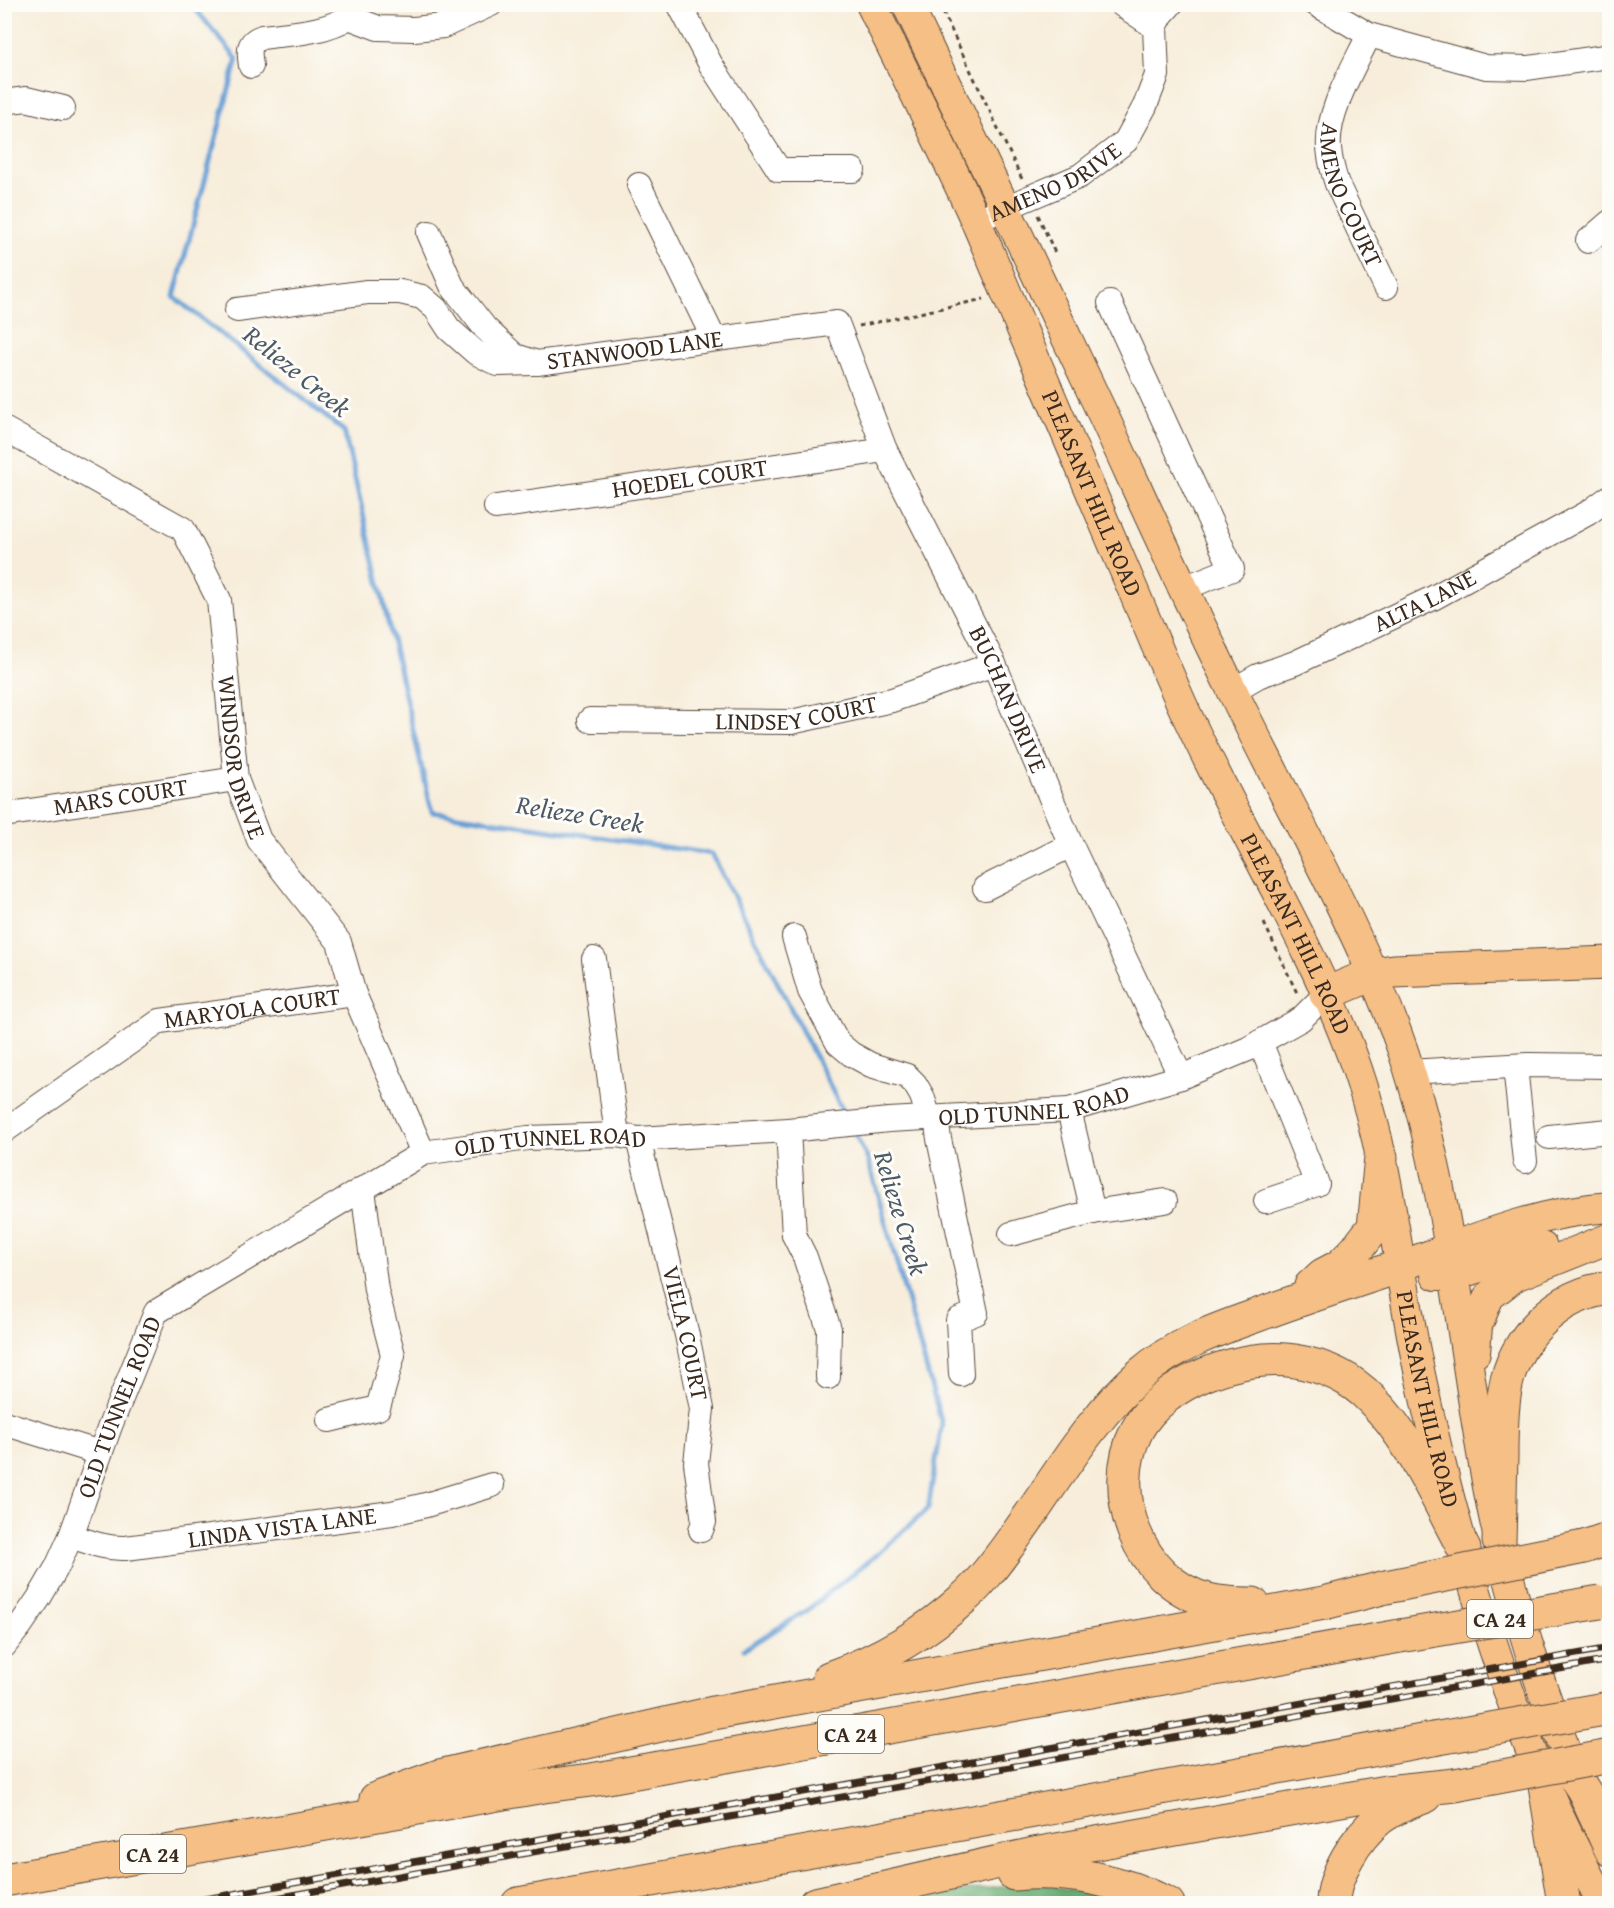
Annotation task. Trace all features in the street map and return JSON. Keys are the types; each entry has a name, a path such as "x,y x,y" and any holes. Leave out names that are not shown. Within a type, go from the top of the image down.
{"highway":[{"path":"1326,994 1373,974 1394,971 1610,963"},
{"path":"1292,1302 1323,1275 1340,1266 1374,1227 1381,1158"},
{"path":"713,1713 857,1668 893,1650 932,1625 966,1596 995,1563 1089,1430 1114,1400 1143,1372 1176,1349 1205,1335 1292,1302 1401,1266"},
{"path":"1499,1541 1502,1419 1505,1388 1514,1363 1528,1338 1546,1316 1574,1297 1610,1288"},
{"path":"1386,1587 1233,1605 1206,1600 1182,1589 1162,1574 1146,1555 1125,1506 1124,1480 1128,1454 1137,1429 1152,1410 1172,1392 1198,1378 1229,1367 1261,1360 1293,1361 1322,1368 1349,1380 1372,1399 1390,1422 1410,1449 1464,1550"},
{"path":"301,1827 439,1776 713,1713 1324,1603 1386,1587 1601,1542"},
{"name":"CA 24","path":"4,1880 301,1827 591,1780 1605,1601"},
{"path":"518,1904 1610,1708"},
{"path":"815,1904 1034,1854 1386,1792 1455,1785 1610,1755"},
{"path":"1577,1780 1610,1832"},
{"path":"1333,1904 1340,1870 1355,1845 1379,1819 1406,1803 1455,1785"},
{"path":"1545,1785 1564,1904"},
{"path":"901,1885 1029,1872 1064,1874 1099,1879 1133,1888 1168,1904"}],"main road":[{"name":"PLEASANT HILL ROAD","path":"871,4 976,221 1185,711 1287,912 1326,994 1358,1072 1381,1158 1429,1415 1464,1550 1498,1658 1545,1785 1603,1904"},
{"name":"PLEASANT HILL ROAD","path":"907,4 1006,208 1232,691 1355,933 1373,974 1409,1072 1434,1161 1453,1261 1473,1397 1499,1541 1533,1660 1553,1717 1577,1780 1610,1851"},
{"path":"1401,1266 1425,1274 1530,1220 1568,1212 1610,1207"},
{"path":"1453,1261 1573,1241 1610,1238"},
{"path":"1473,1397 1477,1326 1489,1296 1515,1276 1610,1238"}],"street":[{"path":"251,66 249,52 254,40 262,37 322,29 349,17 378,28 414,29 443,26 491,4"},
{"path":"679,4 711,65 779,170 853,170"},
{"path":"1121,4 1155,27 1171,4"},
{"path":"1316,4 1369,35 1486,68 1528,68 1610,56"},
{"name":"AMENO DRIVE","path":"976,221 1080,176 1126,141 1145,106 1157,75 1155,27"},
{"name":"AMENO COURT","path":"1369,35 1336,106 1328,146 1338,184 1386,287"},
{"path":"4,102 26,99 63,108"},
{"path":"639,185 714,339"},
{"path":"1588,241 1610,222"},
{"name":"STANWOOD LANE","path":"429,233 452,286 485,328 515,356 537,363 714,339 838,327"},
{"path":"237,310 367,292 400,292 422,297 436,309 449,329 475,352 498,364 537,363"},
{"path":"1110,303 1232,569 1184,588"},
{"name":"BUCHAN DRIVE","path":"838,327 885,450 994,664 1071,845 1181,1077"},
{"name":"WINDSOR DRIVE","path":"4,429 183,529 219,600 236,779 259,840 339,942 354,994 423,1153"},
{"name":"HOEDEL COURT","path":"496,507 885,450"},
{"name":"ALTA LANE","path":"1232,691 1258,676 1296,663 1433,598 1588,513 1610,497"},
{"name":"LINDSEY COURT","path":"590,720 791,722 892,700 994,664"},
{"name":"MARS COURT","path":"4,815 236,779"},
{"path":"985,888 1071,845"},
{"path":"794,937 810,991 838,1043 851,1054 871,1065 907,1076 915,1084 932,1118 976,1313 958,1320 961,1374"},
{"name":"VIELA COURT","path":"594,959 628,1137 687,1335 702,1409 696,1463 704,1521 701,1530"},
{"name":"MARYOLA COURT","path":"4,1131 160,1021 354,994"},
{"name":"OLD TUNNEL ROAD","path":"4,1646 39,1598 57,1567 71,1536 100,1453 156,1312 423,1153 528,1138 628,1137 788,1130 1069,1110 1181,1077 1248,1049 1301,1019 1326,994"},
{"path":"1260,1042 1317,1184 1266,1201"},
{"path":"1515,1066 1526,1161"},
{"path":"1409,1072 1515,1066 1610,1066"},
{"path":"1069,1110 1093,1212"},
{"path":"788,1130 794,1235 805,1257 829,1329 828,1377"},
{"path":"1549,1137 1610,1131"},
{"path":"329,1420 378,1408 393,1355 376,1290 363,1189"},
{"path":"1011,1234 1093,1212 1165,1202"},
{"path":"4,1423 100,1453"},
{"name":"LINDA VISTA LANE","path":"71,1536 113,1549 126,1548 392,1513 492,1485"}],"path":[{"path":"838,327 990,297"}],"green space":[{"path":"1038,1883 1142,1904 899,1904 969,1890"}],"waterway":[{"name":"Relieze Creek","path":"191,4 237,59 174,297 344,431 432,812 712,854 846,1117"},
{"name":"Relieze Creek","path":"744,1649 806,1611 876,1555 928,1509 942,1424 868,1160 853,1130"}],"railway":[{"path":"177,1904 1610,1648"},
{"path":"242,1904 1610,1660"}]}
